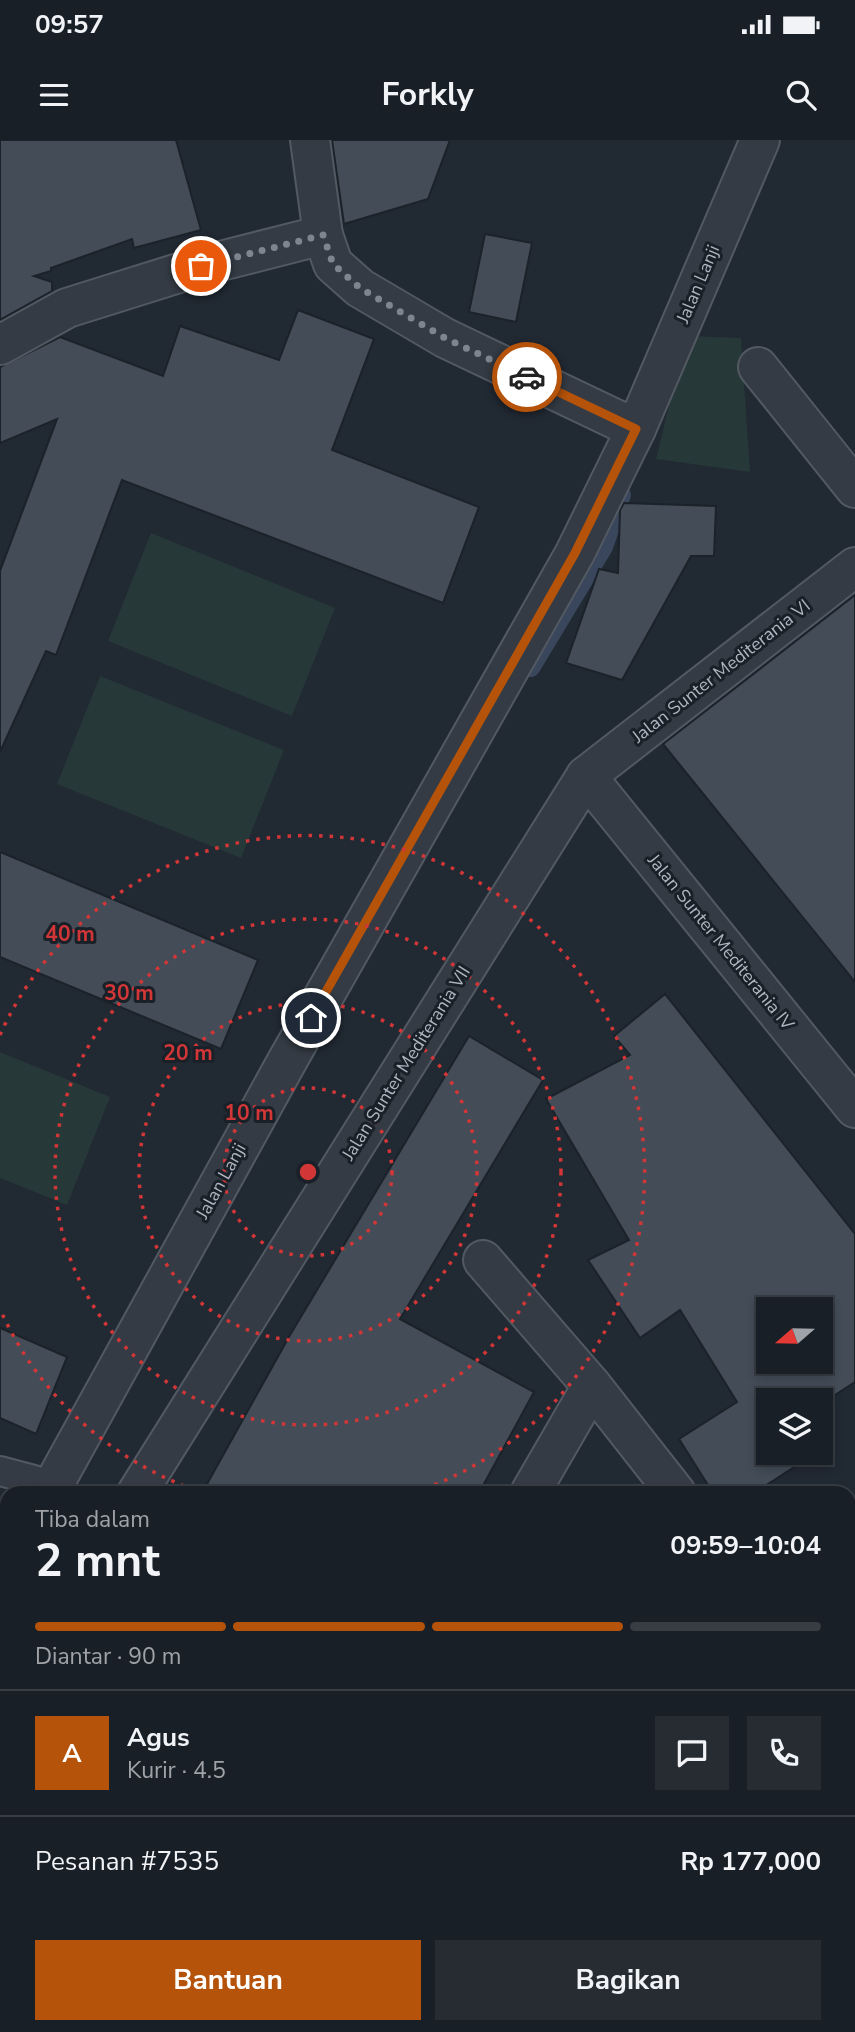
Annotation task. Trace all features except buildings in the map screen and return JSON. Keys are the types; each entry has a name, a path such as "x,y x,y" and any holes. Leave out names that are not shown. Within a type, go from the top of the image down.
{"street":[{"path":"310,140 323,235 333,264 360,288 445,338 636,429"},
{"name":"Jalan Lanji","path":"53,1486 286,1063 575,553 636,429 760,140"},
{"path":"0,345 66,308 91,299 201,266 323,235"},
{"path":"758,367 855,488"},
{"name":"Jalan Sunter Mediterania VI","path":"586,776 855,567"},
{"name":"Jalan Sunter Mediterania IV","path":"586,776 855,1108"},
{"name":"Jalan Sunter Mediterania VII","path":"141,1486 586,776"},
{"path":"484,1260 592,1386 671,1486"},
{"path":"534,1486 592,1386"}],"lane":[{"path":"0,1471 34,1480 43,1486"}],"shaded area":[{"path":"686,336 741,338 750,472 656,459"},
{"path":"151,533 335,608 292,716 108,641"},
{"path":"100,676 284,750 241,858 57,784"},
{"path":"0,1052 110,1097 67,1205 0,1178"}],"waterway":[{"path":"531,668 604,547 622,495"}],"way so far":[{"path":"201,266 323,235 333,264 360,288 445,338 527,377"}],"route":[{"path":"311,1018 575,553 636,429 527,377"}]}
